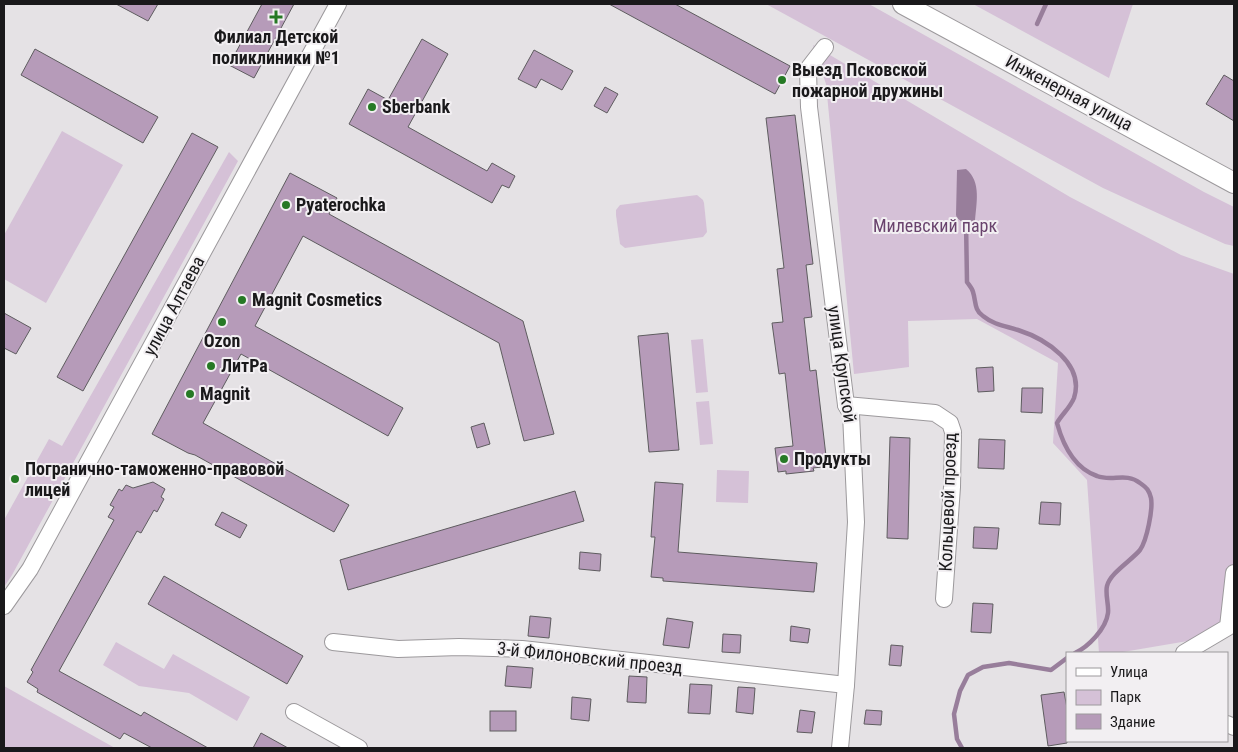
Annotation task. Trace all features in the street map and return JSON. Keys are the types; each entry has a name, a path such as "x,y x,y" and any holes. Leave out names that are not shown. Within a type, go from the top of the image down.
{"main road":[{"name":"Инженерная улица","path":"903,4 1234,183"}],"street":[{"name":"улица Алтаева","path":"4,606 35,561 338,4"},
{"name":"улица Крупской","path":"824,47 808,69 809,107 846,405 851,414 856,522 846,685 840,748"},
{"name":"Кольцевой проезд","path":"846,405 935,413 950,423 953,432 952,487 944,600"},
{"path":"1186,652 1228,626 1234,572"},
{"name":"3-й Филоновский проезд","path":"333,642 398,649 459,647 522,649 846,685"},
{"path":"294,712 359,748"}],"green space":[{"path":"766,4 869,4 1234,207 1234,246 1225,244 1103,188"},
{"path":"973,4 1133,4 1109,78"},
{"name":"Милевский парк","path":"813,45 1070,197 1181,255 1234,274 1234,580 1229,634 1123,652 1099,652 1087,480 1053,443 1058,363 977,319 908,321 909,367 854,374 826,84"},
{"path":"62,131 123,165 46,303 4,279 4,235"},
{"path":"229,152 238,161 4,587 4,520 49,439 62,446"},
{"path":"697,195 704,203 707,232 703,237 625,248 620,244 616,210 620,205"},
{"path":"703,339 708,392 696,393 691,340"},
{"path":"709,401 713,444 700,445 696,402"},
{"path":"717,470 749,471 748,503 716,502"},
{"path":"116,642 164,669 173,654 250,697 237,721 189,693 139,686 103,665"},
{"path":"4,686 115,748 4,748"}],"shaded area":[{"path":"966,169 974,180 977,194 975,222 973,225 966,225 956,215 957,170"}],"building":[{"path":"116,4 158,4 148,21"},
{"path":"262,4 294,4 254,78 229,65"},
{"path":"609,4 675,4 790,66 775,94"},
{"path":"422,39 448,54 408,127 487,171 492,163 515,176 509,188 502,185 492,203 349,124 368,89 388,100"},
{"path":"35,49 158,117 143,143 21,75"},
{"path":"534,50 573,71 562,90 541,79 536,88 518,79"},
{"path":"1224,75 1234,81 1234,121 1206,104"},
{"path":"605,87 618,94 607,113 594,106"},
{"path":"795,115 813,264 806,265 812,317 804,318 810,371 816,370 826,456 821,456 822,467 813,468 814,471 786,474 786,471 778,472 775,448 793,446 785,373 779,374 772,323 783,322 777,269 784,268 766,118"},
{"path":"192,133 218,147 83,391 57,377"},
{"path":"290,173 337,198 329,214 523,321 554,434 524,441 499,343 303,236 255,326 403,408 388,436 241,354 203,423 349,505 334,532 195,455 152,434"},
{"path":"4,313 31,328 16,354 4,348"},
{"path":"668,333 679,450 649,452 638,336"},
{"path":"993,367 994,391 978,392 976,368"},
{"path":"1022,388 1043,388 1042,413 1021,412"},
{"path":"484,423 490,444 477,448 471,427"},
{"path":"890,437 910,438 908,539 887,538"},
{"path":"979,439 1005,440 1004,469 978,468"},
{"path":"153,482 165,489 161,497 164,499 157,512 154,510 141,533 137,531 59,671 141,716 144,712 208,748 152,748 124,733 120,739 37,692 38,689 27,682 33,672 31,670 114,520 108,517 114,507 110,505 119,489 122,491 126,485 133,488"},
{"path":"655,482 683,484 678,552 817,563 814,592 663,581 663,578 651,577 655,537 651,537"},
{"path":"575,491 584,521 348,590 340,560"},
{"path":"1041,502 1061,503 1060,525 1039,524"},
{"path":"222,512 247,525 240,538 215,525"},
{"path":"974,527 999,528 997,549 973,548"},
{"path":"580,552 601,554 600,571 579,569"},
{"path":"164,576 303,656 287,684 148,604"},
{"path":"973,603 993,604 991,633 971,632"},
{"path":"530,616 551,618 549,638 528,636"},
{"path":"667,618 693,622 689,648 663,645"},
{"path":"791,626 810,629 808,643 790,641"},
{"path":"723,634 741,635 740,653 722,652"},
{"path":"891,645 903,646 901,666 889,665"},
{"path":"507,666 533,668 531,688 505,686"},
{"path":"629,676 647,677 646,703 627,702"},
{"path":"690,684 712,685 710,714 688,713"},
{"path":"738,687 755,688 753,714 736,712"},
{"path":"1064,692 1067,743 1048,746 1041,695"},
{"path":"572,697 591,699 589,721 571,719"},
{"path":"800,710 815,712 812,733 797,732"},
{"path":"866,710 882,711 881,725 864,724"},
{"path":"490,711 516,711 516,731 490,731"},
{"path":"261,733 288,748 253,748"}],"waterway":[{"path":"1037,24 1046,4"},
{"path":"966,221 967,282 973,291 980,314 1000,325 1029,334 1051,347 1061,355 1074,374 1076,386 1074,398 1057,423 1071,455 1082,467 1097,476 1135,480 1146,488 1151,498 1149,524 1143,545 1112,576 1106,592 1107,619 1091,642 1076,652"},
{"path":"962,748 957,739 954,714 960,691 968,675 983,667 1009,663 1051,670 1066,659"}],"place":[{"name":"Филиал Детской поликлиники №1","path":"276,17"},
{"name":"Выезд Псковской пожарной дружины","path":"782,80"},
{"name":"Sberbank","path":"372,107"},
{"name":"Pyaterochka","path":"286,205"},
{"name":"Magnit Cosmetics","path":"242,300"},
{"name":"Ozon","path":"222,322"},
{"name":"ЛитРа","path":"211,366"},
{"name":"Magnit","path":"190,394"},
{"name":"Продукты","path":"784,459"},
{"name":"Погранично-таможенно-правовой лицей","path":"15,479"}]}
